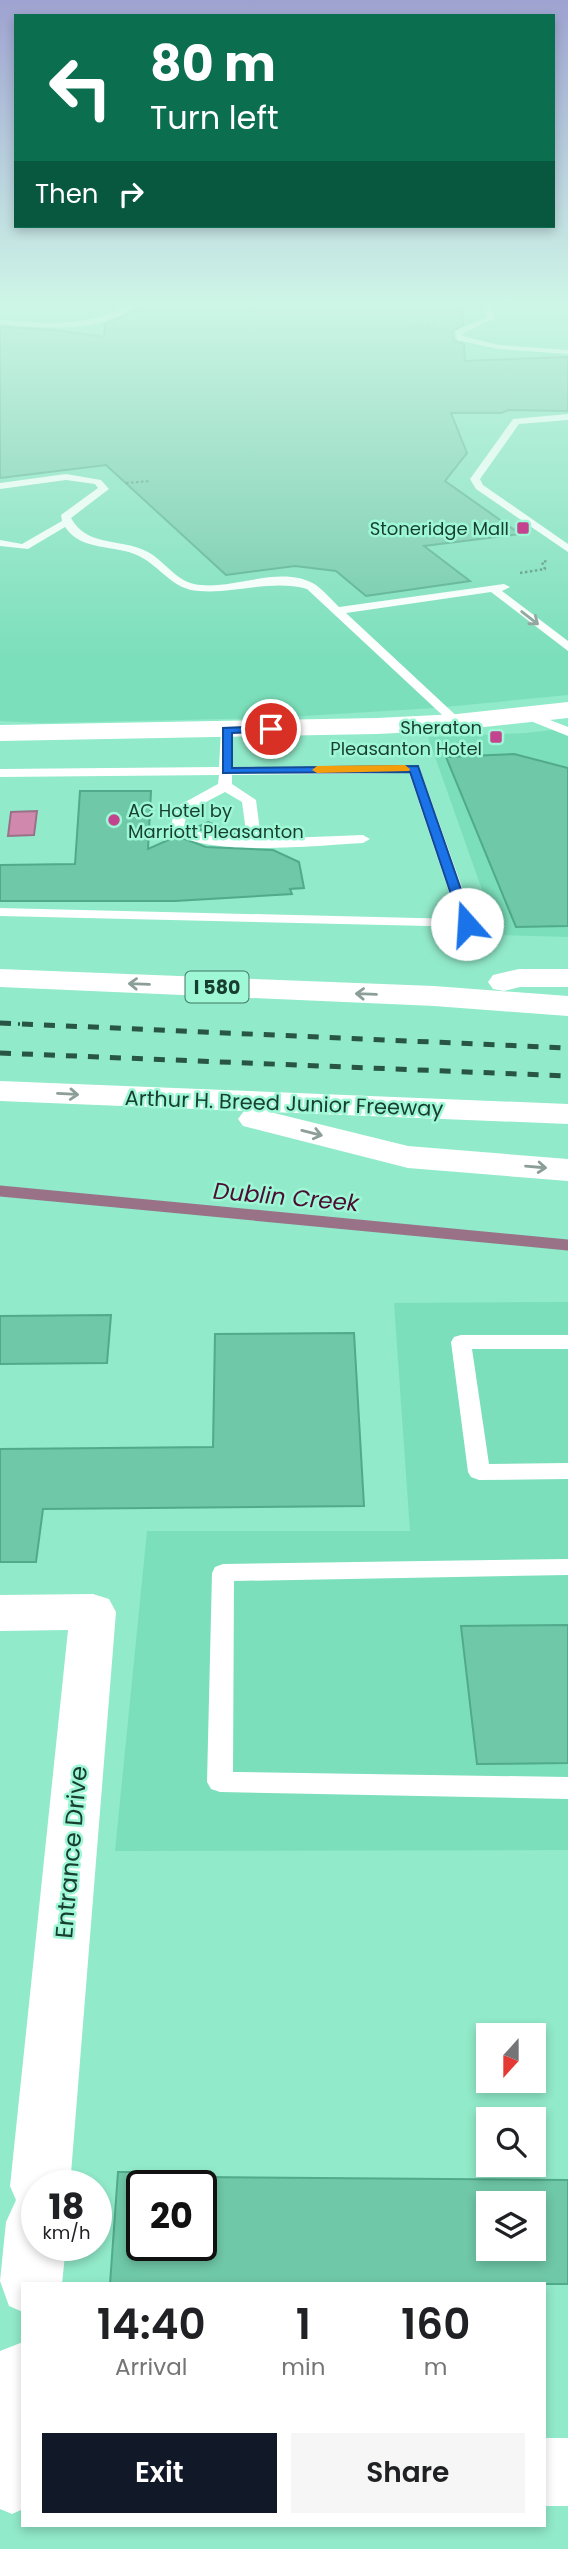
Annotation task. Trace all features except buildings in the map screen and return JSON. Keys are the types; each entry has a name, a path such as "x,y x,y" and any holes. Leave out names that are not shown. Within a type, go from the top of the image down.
{"main road":[{"path":"0,733 227,730 457,722 568,710"},
{"name":"I 580","path":"0,978 434,996 568,1006"},
{"path":"434,996 519,978 568,978"},
{"name":"Arthur H. Breed Junior Freeway","path":"0,1091 568,1114"},
{"path":"175,1099 408,1157 568,1170"},
{"name":"Entrance Drive","path":"0,1613 93,1612 41,2170"},
{"path":"31,2282 33,2261"},
{"path":"12,2481 21,2393"},
{"path":"546,2472 568,2472"}],"lane":[{"path":"515,422 475,480 479,487 568,549"},
{"path":"0,485 66,477 98,482 103,489 65,517 67,522 84,541 136,551 152,559 188,587 201,589 271,580 295,581 311,587 457,722"},
{"path":"0,543 24,547 67,522"},
{"path":"337,611 498,588 568,647"},
{"path":"527,715 568,732"},
{"path":"227,730 226,778 249,800 254,843"},
{"path":"0,773 226,778 414,769 467,924 0,912"},
{"path":"226,778 181,810 177,829 194,839 219,844 363,839"},
{"path":"568,1342 461,1342 480,1472 568,1471"},
{"path":"568,1567 223,1573 220,1782 568,1788"}],"path":[{"path":"523,572 545,569 542,562 552,561"}],"shaded area":[{"path":"0,422 568,422 568,695 434,708 271,718 41,723 0,721"},
{"path":"568,728 568,937 498,935 428,737 526,733"},
{"path":"37,811 34,835 8,836 11,812"},
{"path":"568,1302 568,1850 115,1851 147,1531 410,1531 394,1303"}],"waterway":[{"name":"Dublin Creek","path":"0,1191 568,1245"}],"railway":[{"path":"20,1024 0,1023 568,1048"},
{"path":"0,1053 568,1076"}],"slow traffic":[{"path":"317,770 405,769"}],"place":[{"name":"Stoneridge Mall","path":"523,528"},
{"name":"Sheraton Pleasanton Hotel","path":"496,737"},
{"name":"AC Hotel by Marriott Pleasanton","path":"114,820"}],"route":[{"path":"271,729 227,730 226,771 414,769 467,924"}]}
